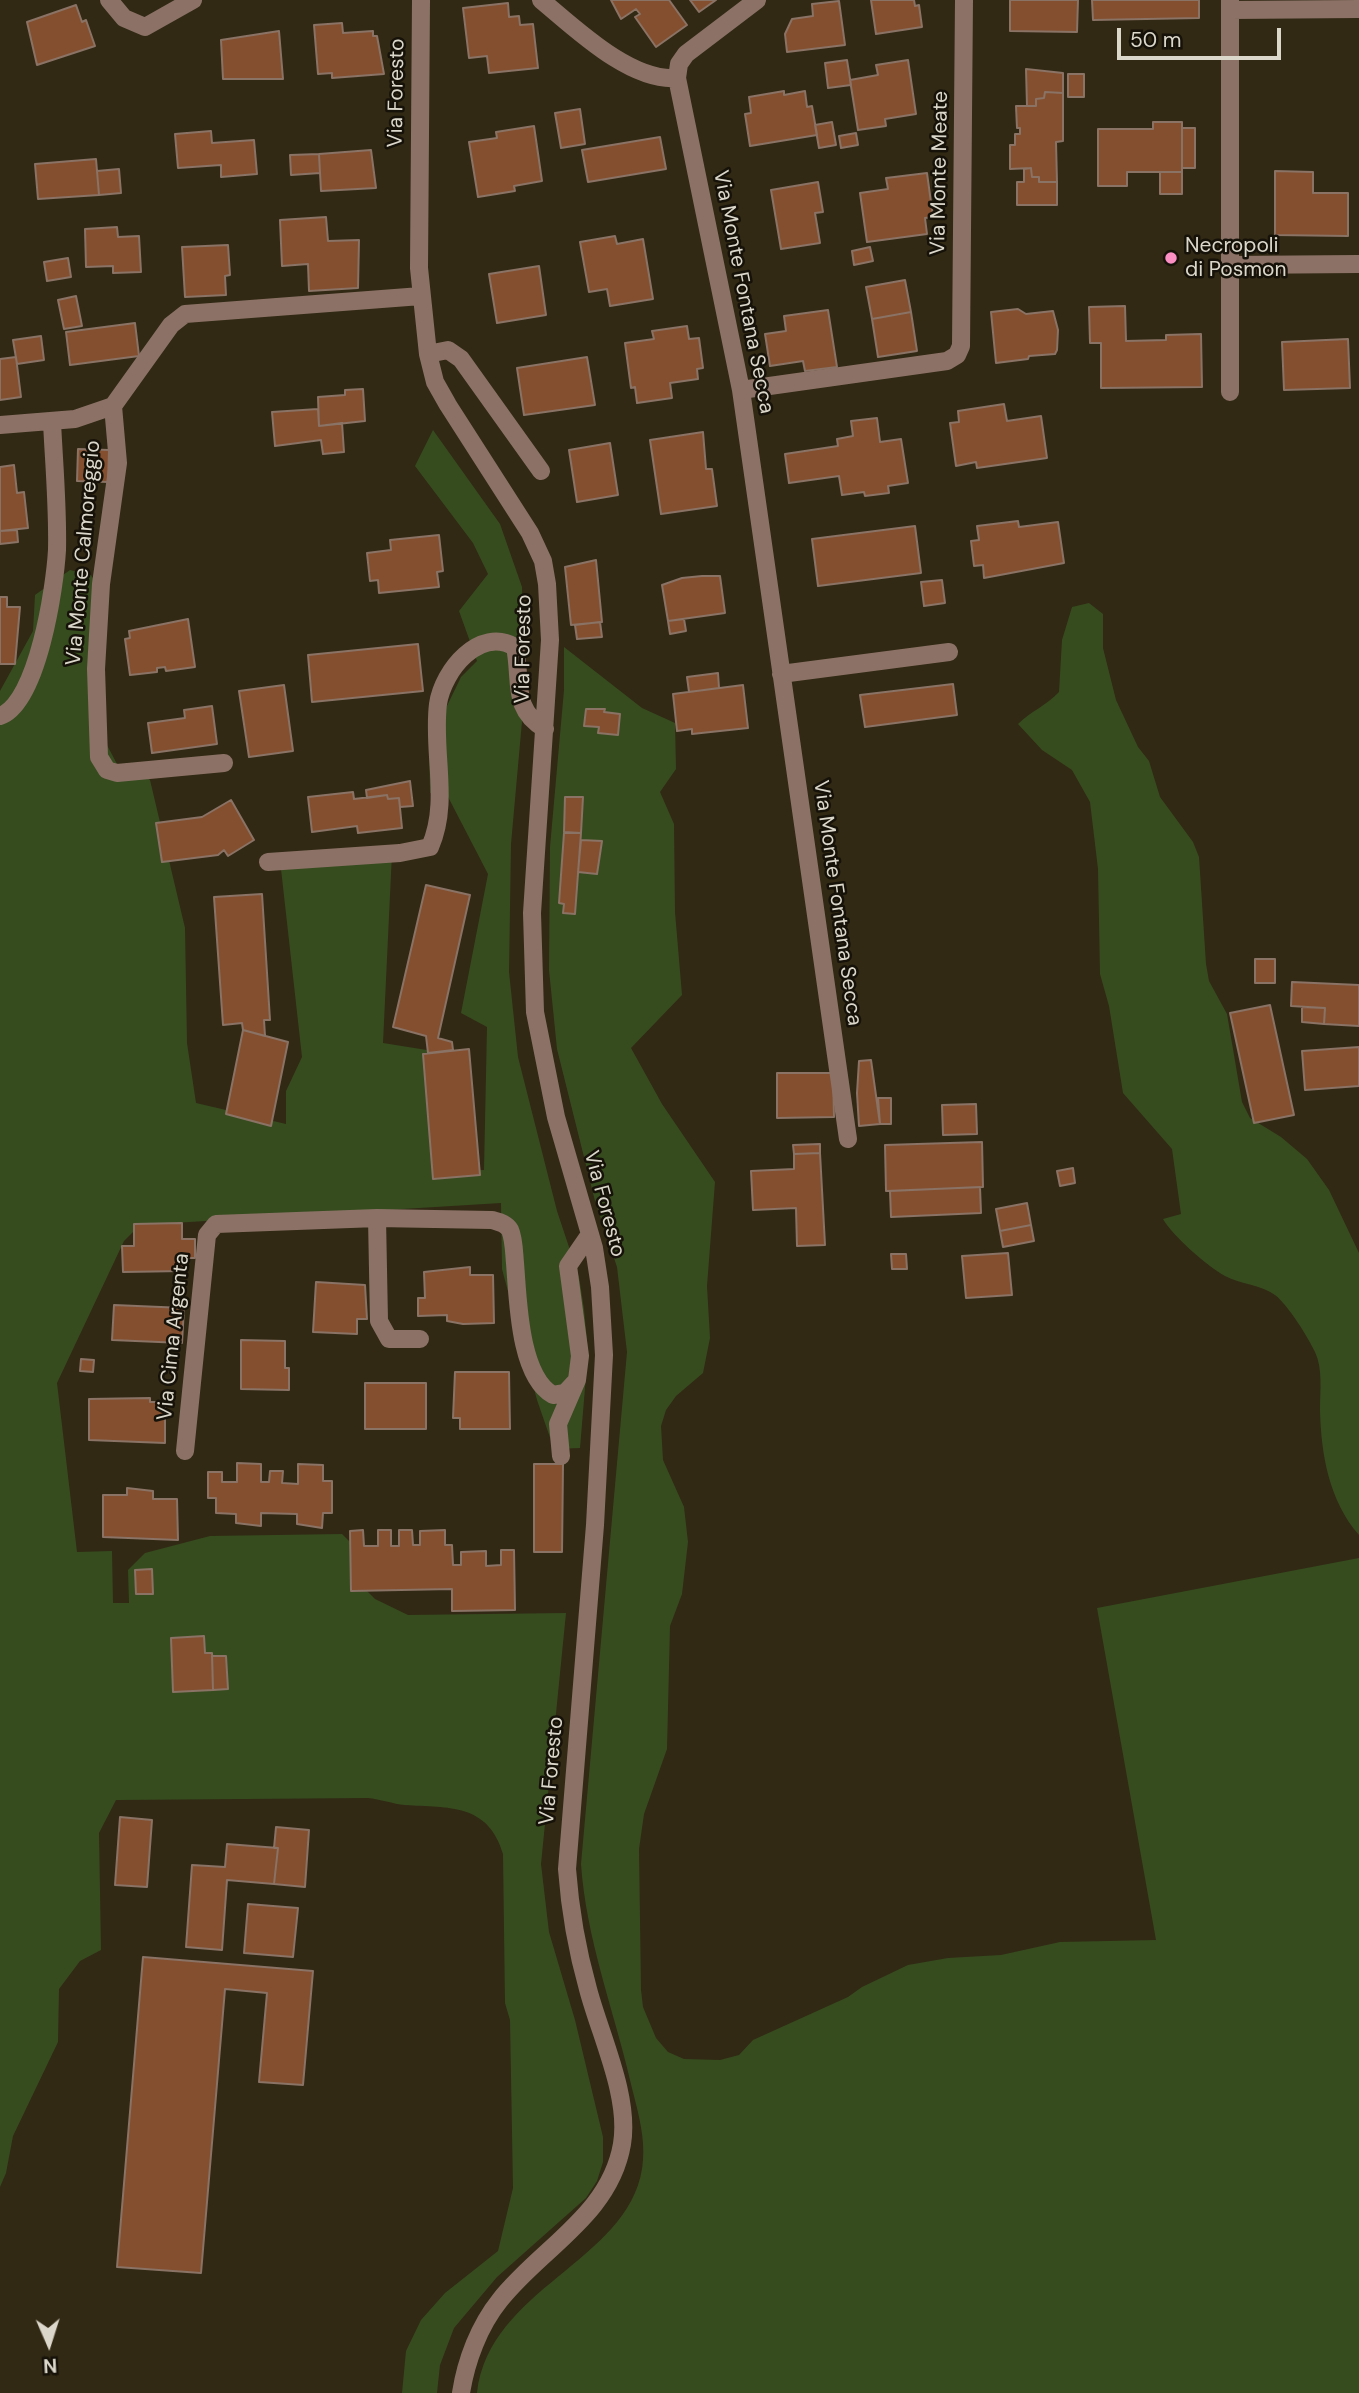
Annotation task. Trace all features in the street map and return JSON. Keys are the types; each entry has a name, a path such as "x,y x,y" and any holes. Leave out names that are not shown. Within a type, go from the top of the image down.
{"street":[{"path":"109,0 124,18 145,27 193,0"},
{"name":"Via Foresto","path":"421,0 418,191 421,296 428,354 435,382 515,505 543,561 550,640 532,913 535,1012 556,1117 590,1234 602,1311 602,1418 566,1869 570,1910 588,1989 620,2097 623,2117 622,2144 614,2174 598,2200 498,2302 465,2368 461,2393"},
{"path":"541,0 589,39 639,71 659,78 677,78 679,64 686,54 757,0"},
{"name":"Via Monte Meate","path":"741,390 947,361 957,355 961,346 964,0"},
{"path":"1230,392 1230,5 1359,9"},
{"name":"Via Monte Fontana Secca","path":"677,78 741,390 848,1139"},
{"path":"1230,265 1359,264"},
{"path":"0,425 52,422 93,415 113,406 170,325 185,314 421,296"},
{"path":"428,354 448,350 461,359 541,471"},
{"name":"Via Monte Calmoreggio","path":"113,406 118,463 100,597 96,669 99,757 107,770 117,773 225,763"},
{"path":"0,716 19,701 29,685 51,598 57,550 52,422"},
{"path":"268,862 400,853 430,847 439,827 436,739 439,700 456,666 475,645 505,641 515,647 521,707 528,719 545,729"},
{"path":"781,674 949,652"},
{"path":"377,1218 379,1321 389,1339 420,1339"},
{"name":"Via Cima Argenta","path":"185,1451 207,1235 216,1224 377,1218 492,1220 505,1223 510,1231 513,1248 521,1324 538,1384 554,1395 565,1393 576,1380"},
{"path":"561,1456 558,1424 576,1380 580,1356 578,1323 568,1266 590,1234"}],"green space":[{"path":"433,430 500,524 522,587 525,688 511,844 509,972 518,1057 557,1211 579,1277 584,1309 588,1352 580,1448 554,1449 537,1400 502,1269 501,1203 140,1225 124,1241 57,1383 77,1552 112,1551 113,1603 129,1603 128,1570 145,1553 210,1536 342,1534 358,1550 359,1583 375,1599 408,1615 566,1613 541,1864 549,1932 575,2020 603,2137 603,2162 597,2181 586,2198 497,2277 454,2328 440,2365 437,2393 402,2393 406,2351 421,2320 445,2293 498,2251 513,2188 510,2020 505,2003 503,1854 488,1825 477,1817 451,1808 400,1804 368,1798 116,1800 99,1833 101,1950 80,1961 59,1989 58,2042 13,2136 6,2173 0,2187 0,691 33,631 35,595 70,570 91,575 102,595 100,732 117,764 133,764 150,780 185,928 187,1043 196,1103 286,1124 286,1091 302,1057 281,869 392,853 383,1043 433,1051 435,1171 484,1170 487,1027 461,1013 488,874 446,793 430,793 429,743 461,677 477,661 459,611 488,574 473,543 415,466"},
{"path":"1089,603 1103,614 1103,648 1116,700 1138,747 1149,761 1160,797 1193,842 1199,857 1206,964 1209,981 1227,1014 1242,1102 1250,1118 1281,1137 1307,1159 1329,1190 1359,1253 1359,1535 1340,1507 1325,1460 1320,1410 1320,1373 1312,1346 1292,1313 1275,1295 1218,1272 1168,1226 1163,1219 1181,1214 1172,1149 1123,1093 1109,1006 1100,974 1098,869 1090,802 1072,770 1042,750 1018,724 1059,692 1062,640 1072,607"},
{"path":"564,647 642,708 675,723 676,769 660,792 674,824 675,912 682,995 631,1048 662,1104 715,1182 707,1286 710,1338 703,1373 676,1396 666,1410 661,1426 663,1460 684,1507 688,1542 682,1594 670,1626 667,1749 644,1814 639,1849 641,1990 643,2007 656,2038 668,2052 684,2059 720,2060 739,2055 753,2040 848,1997 862,1987 908,1965 948,1958 1001,1955 1060,1942 1156,1940 1097,1608 1359,1558 1359,2393 477,2393 487,2357 506,2327 612,2228 631,2201 643,2158 638,2113 588,1919 581,1864 627,1352 617,1267 595,1201 557,1049 549,970 550,847 564,690"}],"building":[{"path":"611,0 669,0 687,25 656,47 635,17 640,14 636,9 621,19"},
{"path":"690,0 716,0 699,12"},
{"path":"871,0 914,0 915,6 919,5 922,27 876,34"},
{"path":"1010,0 1078,0 1077,32 1010,31"},
{"path":"1092,0 1199,0 1199,18 1093,20"},
{"path":"839,1 845,45 787,52 785,34 792,19 813,16 812,4"},
{"path":"508,3 509,17 519,16 520,25 533,24 538,68 489,73 487,56 469,58 463,8"},
{"path":"76,5 82,22 86,20 95,46 37,65 27,22"},
{"path":"342,23 343,33 373,31 373,36 377,36 384,74 332,78 332,73 318,74 314,25"},
{"path":"279,31 283,79 223,79 221,40"},
{"path":"847,60 851,85 828,88 825,63"},
{"path":"908,60 916,114 885,119 886,126 858,130 850,80 878,75 876,65"},
{"path":"1026,69 1063,73 1063,93 1045,92 1044,98 1036,99 1036,106 1027,106"},
{"path":"1068,74 1084,74 1084,97 1068,97"},
{"path":"784,91 784,95 805,91 807,107 812,106 817,135 750,146 745,114 751,113 749,97"},
{"path":"1045,92 1063,93 1063,141 1056,142 1057,182 1039,182 1039,177 1032,177 1031,168 1010,169 1010,145 1015,145 1015,134 1020,134 1020,128 1017,128 1016,106 1036,106 1036,99 1044,98"},
{"path":"580,109 585,144 561,148 555,113"},
{"path":"832,122 836,145 819,148 815,125"},
{"path":"1153,122 1182,122 1182,172 1127,172 1127,186 1098,186 1098,129 1153,129"},
{"path":"534,126 542,181 514,186 515,191 478,197 469,142 497,138 496,132"},
{"path":"1182,128 1195,128 1195,168 1182,168"},
{"path":"211,131 212,143 254,140 257,174 221,177 221,165 178,168 175,134"},
{"path":"856,133 858,145 841,148 839,136"},
{"path":"660,137 666,169 588,182 582,150"},
{"path":"371,150 376,188 321,191 319,154"},
{"path":"319,154 320,173 291,175 290,155"},
{"path":"96,159 99,195 38,199 35,164"},
{"path":"1031,168 1032,177 1039,177 1039,182 1057,182 1057,205 1017,205 1017,182 1024,182 1024,169"},
{"path":"119,169 121,193 99,195 97,171"},
{"path":"1275,171 1313,172 1313,193 1348,193 1348,236 1275,235"},
{"path":"1160,172 1182,172 1182,194 1160,194"},
{"path":"927,173 933,217 925,218 927,234 867,242 860,193 888,189 886,178"},
{"path":"818,182 823,212 815,213 820,243 781,249 771,190"},
{"path":"326,217 328,241 359,240 358,288 309,291 308,264 282,266 280,220"},
{"path":"117,227 118,237 139,236 141,272 113,273 113,266 86,267 85,229"},
{"path":"615,236 617,244 643,239 653,299 610,306 607,289 589,292 580,242"},
{"path":"228,245 230,275 225,276 226,295 185,297 182,247"},
{"path":"870,247 873,261 854,265 852,251"},
{"path":"68,258 71,277 47,281 44,262"},
{"path":"539,266 546,315 497,323 489,274"},
{"path":"905,280 911,312 872,319 866,287"},
{"path":"76,296 82,326 64,329 58,300"},
{"path":"1125,306 1126,341 1166,340 1166,335 1201,334 1202,387 1101,388 1101,343 1090,343 1089,307"},
{"path":"1018,309 1026,314 1053,311 1058,330 1057,350 1055,354 996,363 991,312"},
{"path":"828,310 837,367 805,371 803,361 770,366 765,334 786,331 784,316"},
{"path":"911,312 917,351 878,357 872,319"},
{"path":"135,323 139,356 70,365 66,332"},
{"path":"687,326 689,339 699,338 703,368 697,369 698,379 670,383 672,398 637,403 635,387 631,388 625,343 654,339 652,331"},
{"path":"41,336 44,360 17,364 13,340"},
{"path":"1348,339 1350,388 1284,390 1282,342"},
{"path":"16,357 21,397 0,400 0,359"},
{"path":"587,357 595,405 524,415 517,368"},
{"path":"363,389 365,421 319,426 318,397 345,395 345,390"},
{"path":"1004,404 1007,421 1041,416 1047,458 977,468 976,462 956,466 950,423 959,422 958,411"},
{"path":"318,409 319,426 342,423 344,452 323,454 321,440 275,446 272,412"},
{"path":"877,418 880,442 901,439 908,483 888,486 889,493 865,496 864,492 842,495 839,476 789,483 785,454 838,446 837,439 853,436 851,421"},
{"path":"703,432 706,469 712,469 717,506 661,514 650,440"},
{"path":"610,443 618,495 577,502 569,450"},
{"path":"78,449 109,450 108,482 77,481"},
{"path":"14,465 17,493 24,492 28,528 0,531 0,467"},
{"path":"1018,521 1019,527 1058,522 1064,563 984,578 983,565 974,566 971,541 979,540 977,526"},
{"path":"915,526 921,573 818,586 812,539"},
{"path":"17,530 18,542 0,544 0,531"},
{"path":"439,535 443,571 437,572 439,587 379,593 378,580 370,581 367,553 391,550 390,540"},
{"path":"596,560 602,622 571,625 565,567"},
{"path":"720,576 725,613 668,621 662,585 682,578"},
{"path":"942,580 945,603 924,606 921,582"},
{"path":"0,597 7,597 7,607 20,607 15,664 0,664"},
{"path":"188,619 195,667 166,671 165,667 157,668 157,672 130,675 125,639 130,638 129,631"},
{"path":"684,619 686,631 670,634 668,621"},
{"path":"600,622 602,637 577,639 575,625"},
{"path":"418,644 423,691 312,702 308,655"},
{"path":"718,673 719,688 689,692 687,677"},
{"path":"953,684 957,715 865,727 860,695"},
{"path":"284,685 293,751 249,757 239,691"},
{"path":"743,685 748,728 692,734 692,729 677,731 673,694"},
{"path":"212,706 217,744 152,753 148,723 185,718 184,710"},
{"path":"586,709 605,709 604,712 620,714 618,735 598,733 599,727 584,726"},
{"path":"410,781 413,806 400,807 399,798 388,799 387,795 367,798 366,790"},
{"path":"353,792 354,799 387,795 388,799 399,798 402,828 358,833 357,826 312,832 308,797"},
{"path":"565,797 583,797 581,833 564,832"},
{"path":"231,800 254,840 228,856 224,850 218,855 162,862 156,823 202,817"},
{"path":"564,833 581,833 575,914 563,913 564,904 559,903"},
{"path":"581,840 602,841 597,874 578,872"},
{"path":"426,885 470,895 438,1038 452,1042 453,1050 428,1053 426,1036 393,1027"},
{"path":"262,894 270,1020 264,1020 265,1036 243,1030 242,1023 223,1025 214,897"},
{"path":"1255,959 1275,959 1275,983 1255,983"},
{"path":"1292,982 1359,985 1359,1026 1324,1024 1325,1008 1291,1006"},
{"path":"1270,1005 1294,1115 1254,1123 1230,1013"},
{"path":"1302,1007 1325,1008 1324,1024 1302,1022"},
{"path":"243,1030 288,1042 271,1126 226,1114"},
{"path":"1359,1047 1359,1086 1305,1090 1302,1051"},
{"path":"469,1049 480,1175 433,1179 423,1054"},
{"path":"871,1060 880,1124 859,1126 859,1061"},
{"path":"777,1073 833,1073 834,1117 777,1118"},
{"path":"878,1098 891,1098 891,1124 880,1124"},
{"path":"976,1104 977,1134 943,1135 942,1105"},
{"path":"982,1142 983,1187 886,1191 885,1145"},
{"path":"820,1144 820,1153 794,1154 793,1145"},
{"path":"820,1153 825,1245 797,1246 796,1208 753,1210 751,1171 794,1169 794,1154"},
{"path":"1073,1168 1075,1183 1060,1186 1057,1171"},
{"path":"980,1187 981,1213 891,1217 890,1191"},
{"path":"1027,1203 1031,1225 1000,1231 996,1209"},
{"path":"182,1223 182,1239 195,1239 195,1258 183,1258 183,1271 123,1272 122,1246 134,1246 134,1224"},
{"path":"1031,1225 1034,1241 1003,1247 1000,1231"},
{"path":"1008,1253 1012,1295 966,1298 962,1256"},
{"path":"891,1254 906,1254 907,1269 892,1269"},
{"path":"470,1267 470,1275 493,1275 494,1323 463,1324 447,1321 447,1315 418,1316 418,1298 425,1298 424,1272"},
{"path":"316,1282 365,1285 367,1319 357,1319 357,1334 313,1332"},
{"path":"114,1305 184,1308 182,1343 112,1340"},
{"path":"241,1340 285,1341 285,1368 289,1368 289,1390 241,1389"},
{"path":"81,1359 94,1360 93,1372 80,1371"},
{"path":"455,1372 509,1372 510,1429 460,1429 460,1418 453,1418"},
{"path":"365,1383 426,1383 426,1429 365,1429"},
{"path":"150,1398 150,1402 165,1402 165,1443 89,1440 89,1399"},
{"path":"237,1463 261,1464 261,1482 269,1482 270,1471 283,1471 282,1483 298,1484 298,1464 323,1465 323,1481 332,1481 332,1513 323,1513 322,1528 297,1524 297,1514 261,1513 261,1526 236,1523 236,1514 216,1513 216,1498 208,1498 208,1472 222,1472 222,1482 237,1482"},
{"path":"534,1464 563,1464 562,1552 534,1552"},
{"path":"127,1488 153,1491 153,1499 177,1499 178,1540 103,1537 103,1495 127,1495"},
{"path":"363,1530 364,1546 378,1546 378,1530 391,1530 391,1546 399,1546 399,1530 412,1530 413,1545 420,1545 420,1531 445,1530 445,1545 452,1545 453,1565 461,1565 461,1552 486,1551 486,1566 501,1565 501,1550 514,1550 515,1610 452,1611 452,1589 351,1591 350,1531"},
{"path":"152,1569 153,1594 136,1594 135,1570"},
{"path":"204,1636 205,1653 212,1653 213,1690 173,1692 171,1638"},
{"path":"212,1656 226,1656 228,1689 213,1690"},
{"path":"120,1817 152,1820 147,1887 115,1885"},
{"path":"276,1827 309,1830 305,1887 274,1884 278,1848 274,1848"},
{"path":"227,1844 278,1848 274,1884 227,1880 222,1950 186,1947 192,1865 225,1867"},
{"path":"248,1904 298,1908 293,1957 244,1953"},
{"path":"143,1957 313,1971 303,2085 259,2082 267,1993 225,1989 201,2273 117,2267"}],"place":[{"name":"Necropoli di Posmon","path":"1171,258"}]}
